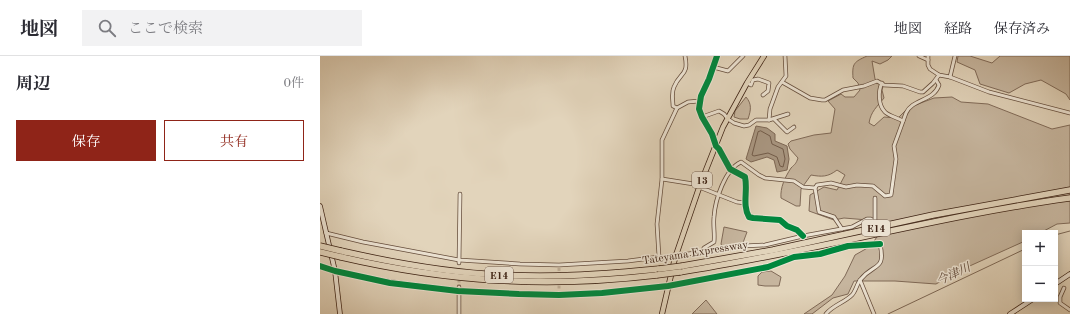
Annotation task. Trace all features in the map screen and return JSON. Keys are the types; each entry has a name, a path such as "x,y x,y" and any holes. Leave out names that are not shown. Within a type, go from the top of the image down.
{"highway":[{"name":"Tateyama Expressway","path":"320,252 341,254 423,268 502,275 574,276 659,269 758,253 933,215 1070,190"},
{"name":"Tateyama Expressway","path":"320,246 378,266 422,274 502,282 593,281 658,276 774,256 1013,207 1070,198"}],"main road":[{"name":"13","path":"662,314 675,258 700,186 728,119 747,83 764,56"}],"street":[{"path":"677,108 673,106 672,92 674,86 686,69 685,56"},
{"path":"717,56 699,101 699,109 712,134 716,146 730,169 745,176"},
{"path":"713,67 728,71 743,56"},
{"path":"769,120 770,109 778,87 786,73 785,56"},
{"path":"920,56 928,58 928,65 930,69 939,75 950,77 989,92 1070,113"},
{"path":"950,77 955,56"},
{"path":"782,82 810,98 822,100 843,90 864,86 877,81 884,85 903,86 920,92 927,89 939,75"},
{"path":"747,83 751,85 753,80 756,79 769,83 768,91 763,95"},
{"path":"702,252 704,248 714,242 714,216 718,194 732,170 742,162 765,178 794,181 803,187 815,188 817,185 831,183 843,187 866,184 873,186 885,196 891,195 896,159 894,146 908,108 936,91 938,85 936,80"},
{"path":"882,83 879,92 884,110 886,113 903,121"},
{"path":"660,257 657,224 662,179 662,140 677,108 688,102 699,101"},
{"path":"702,117 718,111 734,123 744,126 749,125 756,120 769,120 788,114"},
{"path":"774,119 787,132 794,127"},
{"path":"751,169 745,176 747,214 749,217 780,220 787,226 797,230 803,236"},
{"path":"662,179 700,186 737,202 746,203"},
{"path":"815,188 819,212 834,217 842,229"},
{"path":"459,262 460,194"},
{"path":"326,233 459,262 559,266 660,257 675,258 681,255 743,246 765,245 852,227 867,219 871,219 875,222 875,198"},
{"path":"320,206 322,222 335,272 340,314"},
{"path":"320,266 335,272 390,282 459,289 519,294 559,292 602,293 668,286 768,267 794,257 820,254 848,246 880,244 882,261 876,268 860,280 852,295 830,309 826,314"},
{"path":"1058,282 1070,274"},
{"path":"860,280 874,314"},
{"path":"1064,288 1060,297 1060,303 1070,310"},
{"path":"459,289 459,314"},
{"path":"1010,314 1028,302"}],"shaded area":[{"path":"867,56 892,56 880,64 872,61 875,79 883,86 882,90 884,98 871,115 869,123 874,126 884,117 898,118 908,108 934,98 952,97 961,102 988,104 1052,129 1070,125 1070,223 1057,224 1046,230 1022,230 1022,242 963,269 936,284 895,281 854,281 848,294 833,298 812,314 804,314 832,295 845,276 855,255 871,246 880,232 880,221 844,218 834,220 809,211 810,195 824,187 837,190 845,175 837,170 825,176 811,175 801,189 800,206 796,206 781,198 782,186 798,158 790,149 788,144 791,141 814,135 831,133 835,109 828,101 841,94 845,97 854,97 860,90 858,83 853,78 854,66 859,60"},
{"path":"958,56 970,56 992,63 1000,56 1070,56 1070,100 1066,94 1041,80 1025,84 1009,93 980,84 975,70 957,62"},
{"path":"746,97 750,107 748,119 734,117 735,111"},
{"path":"724,227 747,232 741,248 723,248 721,244"},
{"path":"771,271 781,277 779,286 758,285 758,276 762,272"},
{"path":"706,300 717,314 692,314"}],"water":[{"path":"756,126 767,128 775,134 775,141 787,146 789,159 787,170 777,172 774,160 767,157 751,162 746,159"}],"waterway":[{"name":"今津川","path":"1058,234 1070,231"},
{"name":"今津川","path":"888,314 1022,250"}],"tunnel":[{"path":"875,223 880,244"},
{"path":"559,268 559,276"},
{"path":"459,277 459,287"},
{"path":"559,281 559,290"}],"cycle path":[{"path":"717,56 701,96 699,109 712,134 716,146 730,169 745,177 745,202 749,217 780,220 787,226 797,230 803,236"},
{"path":"320,266 335,271 390,283 458,291 559,295 602,293 668,286 768,267 794,257 820,254 848,246 880,244"}]}
